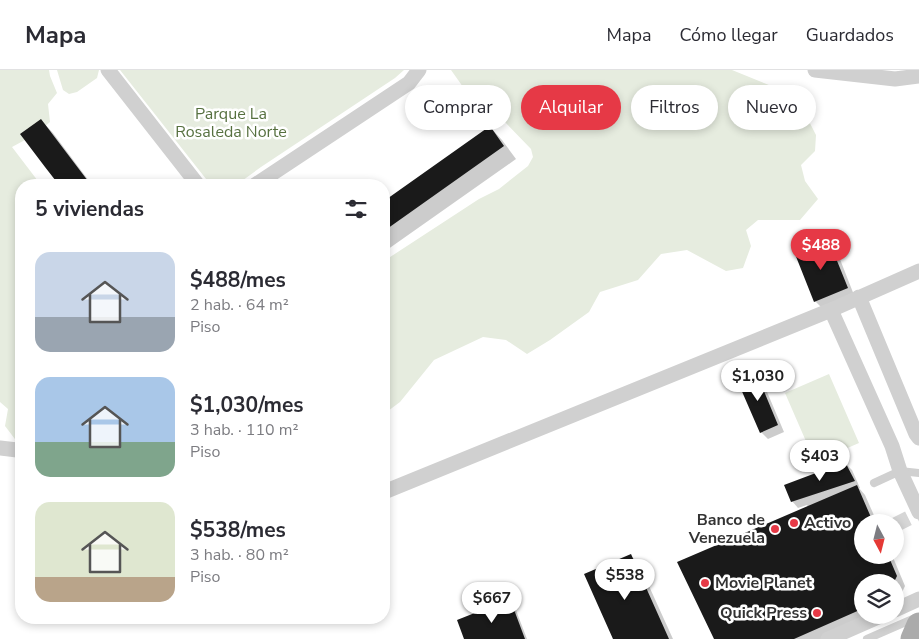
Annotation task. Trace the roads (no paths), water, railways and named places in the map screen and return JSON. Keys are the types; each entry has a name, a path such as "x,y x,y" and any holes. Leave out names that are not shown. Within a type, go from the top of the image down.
{"main road":[{"path":"913,639 919,625"}],"street":[{"path":"108,70 193,179"},
{"path":"264,179 409,83 419,70"},
{"path":"815,70 896,79 919,76"},
{"path":"390,490 831,310 919,271"},
{"path":"859,297 917,436"},
{"path":"831,310 892,446 900,471 919,512"},
{"path":"892,446 896,439 906,434 917,436"},
{"path":"0,448 15,450"},
{"path":"904,606 919,599"},
{"path":"828,639 862,624"}],"lane":[{"path":"874,483 900,471 919,473"},
{"path":"867,639 919,616"}],"tunnel":[{"path":"904,520 919,513"}],"place":[{"name":"Activo","path":"794,523"},
{"name":"Banco de Venezuela","path":"775,529"},
{"name":"Movie Planet","path":"705,583"},
{"name":"Quick Press","path":"817,613"}],"park label":[{"name":"Parque La Rosaleda Norte","path":"231,123"}]}
